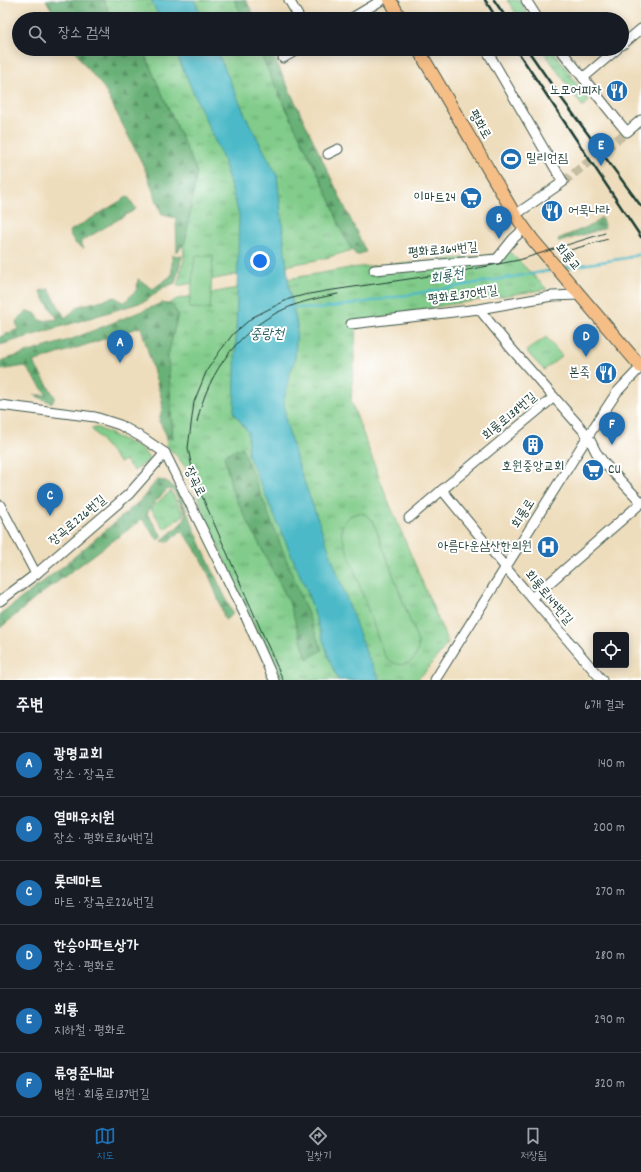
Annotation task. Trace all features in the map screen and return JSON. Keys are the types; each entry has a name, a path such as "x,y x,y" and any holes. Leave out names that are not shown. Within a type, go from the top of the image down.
{"main road":[{"path":"390,0 397,12"},
{"name":"평화로","path":"422,56 515,215 533,240"},
{"name":"회룡교","path":"533,240 579,295"},
{"path":"579,295 641,367"}],"street":[{"path":"289,0 296,12"},
{"path":"362,12 382,0"},
{"path":"526,0 534,12"},
{"path":"629,39 641,28"},
{"path":"283,58 287,56"},
{"path":"490,56 563,182 515,215"},
{"path":"566,56 627,132 641,120"},
{"path":"583,78 609,56"},
{"path":"328,154 338,149"},
{"name":"평화로364번길","path":"374,270 497,259 513,239 525,228"},
{"name":"평화로370번길","path":"351,324 479,309 552,296 579,295"},
{"path":"479,309 554,397"},
{"name":"회룡로","path":"436,680 588,436 617,392 641,367"},
{"name":"회룡로138번길","path":"409,518 554,397 588,436 596,452 604,463 641,503"},
{"name":"장곡로","path":"0,405 95,417 120,425 165,453 244,613 274,680"},
{"name":"장곡로226번길","path":"0,601 36,574 129,494 165,453"},
{"path":"442,490 506,568"},
{"path":"532,598 641,503"},
{"path":"0,505 36,574"},
{"name":"회룡로149번길","path":"506,568 602,680"}],"green space":[{"path":"46,0 104,0 109,12 53,12"},
{"path":"85,0 239,0 245,12 91,12"},
{"path":"234,0 246,0 252,12 240,12"},
{"path":"507,0 519,0 527,12 515,12"},
{"path":"79,56 145,56 197,172 185,243 177,252 176,218 162,215 145,169 104,88"},
{"path":"112,56 266,56 356,249 322,259 177,286 184,260 182,199"},
{"path":"261,56 273,56 366,252 356,255 347,241 328,195"},
{"path":"547,56 557,56 589,101 583,107"},
{"path":"127,197 136,209 80,242 84,248 76,244 69,233 70,231"},
{"path":"601,217 605,228 559,242 558,239 594,224"},
{"path":"509,251 547,289 441,306 374,319 356,330 351,401 385,493 448,643 417,680 278,680 205,516 189,472 175,454 166,446 167,441 151,314 177,299 349,268 487,256"},
{"path":"172,255 182,256 175,283 162,288 146,301 0,345 0,337 18,329 16,321 27,311 35,313 41,321 58,319 40,291 49,289 65,318 79,306 115,297 124,303 137,289 138,279 153,289 172,275"},
{"path":"195,256 213,256 210,309 189,308"},
{"path":"162,303 172,305 178,314 168,356 173,439 168,438 159,421 163,404 141,327 33,362 55,397 52,403 34,395 47,395 25,366 0,370 0,361 72,339"},
{"path":"546,337 562,356 544,370 526,351"},
{"path":"91,428 98,428 142,449 150,460 134,471 125,460 120,463"},
{"path":"242,447 322,650 307,659 289,602 232,491 224,455"},
{"path":"157,480 166,481 178,490 204,552 233,614 225,620 208,573 196,550 181,531 168,542 162,541 182,523 186,515 174,490 168,489 151,506 147,514 162,536 158,540 142,519 37,597 0,628 0,615 66,564 141,500"},
{"path":"171,491 184,515 164,529 151,508"},
{"path":"358,513 365,514 373,521 418,642 416,656 407,664 396,664 384,655 342,536 342,527 345,521"}],"water":[{"path":"151,0 194,0 200,12 157,12"},
{"name":"중랑천","path":"177,56 219,56 247,119 277,175 289,287 297,326 295,359 289,376 284,401 286,423 300,470 367,655 380,680 338,680 331,664 307,591 248,455 248,432 234,413 239,215 223,159"}],"waterway":[{"name":"회룡천","path":"563,268 626,258 641,254"},
{"name":"회룡천","path":"290,307 318,309 554,270"}],"tunnel":[{"path":"563,182 627,132"}],"tram line":[{"path":"283,680 194,478 188,448 194,402 207,370 220,351 233,334 253,317 289,299 326,291 457,272 519,260 605,233"},
{"path":"567,251 608,239"},
{"path":"197,422 202,403 219,367 230,351 244,337 259,324 276,313 310,300 338,294"}],"railway":[{"path":"485,0 493,12"},
{"path":"494,0 502,12"},
{"path":"521,56 641,237"},
{"path":"532,56 641,206"}],"place":[{"name":"노모어피자","path":"617,91"},
{"name":"밀리언짐","path":"511,159"},
{"name":"회룡","path":"601,166"},
{"name":"이마트24","path":"471,198"},
{"name":"어묵나라","path":"552,211"},
{"name":"열매유치원","path":"499,239"},
{"name":"한승아파트상가","path":"586,357"},
{"name":"광명교회","path":"120,363"},
{"name":"본죽","path":"606,373"},
{"name":"호원중앙교회","path":"533,445"},
{"name":"류영준내과","path":"612,445"},
{"name":"CU","path":"593,470"},
{"name":"롯데마트","path":"50,516"},
{"name":"아름다운삼산한의원","path":"548,547"}]}
